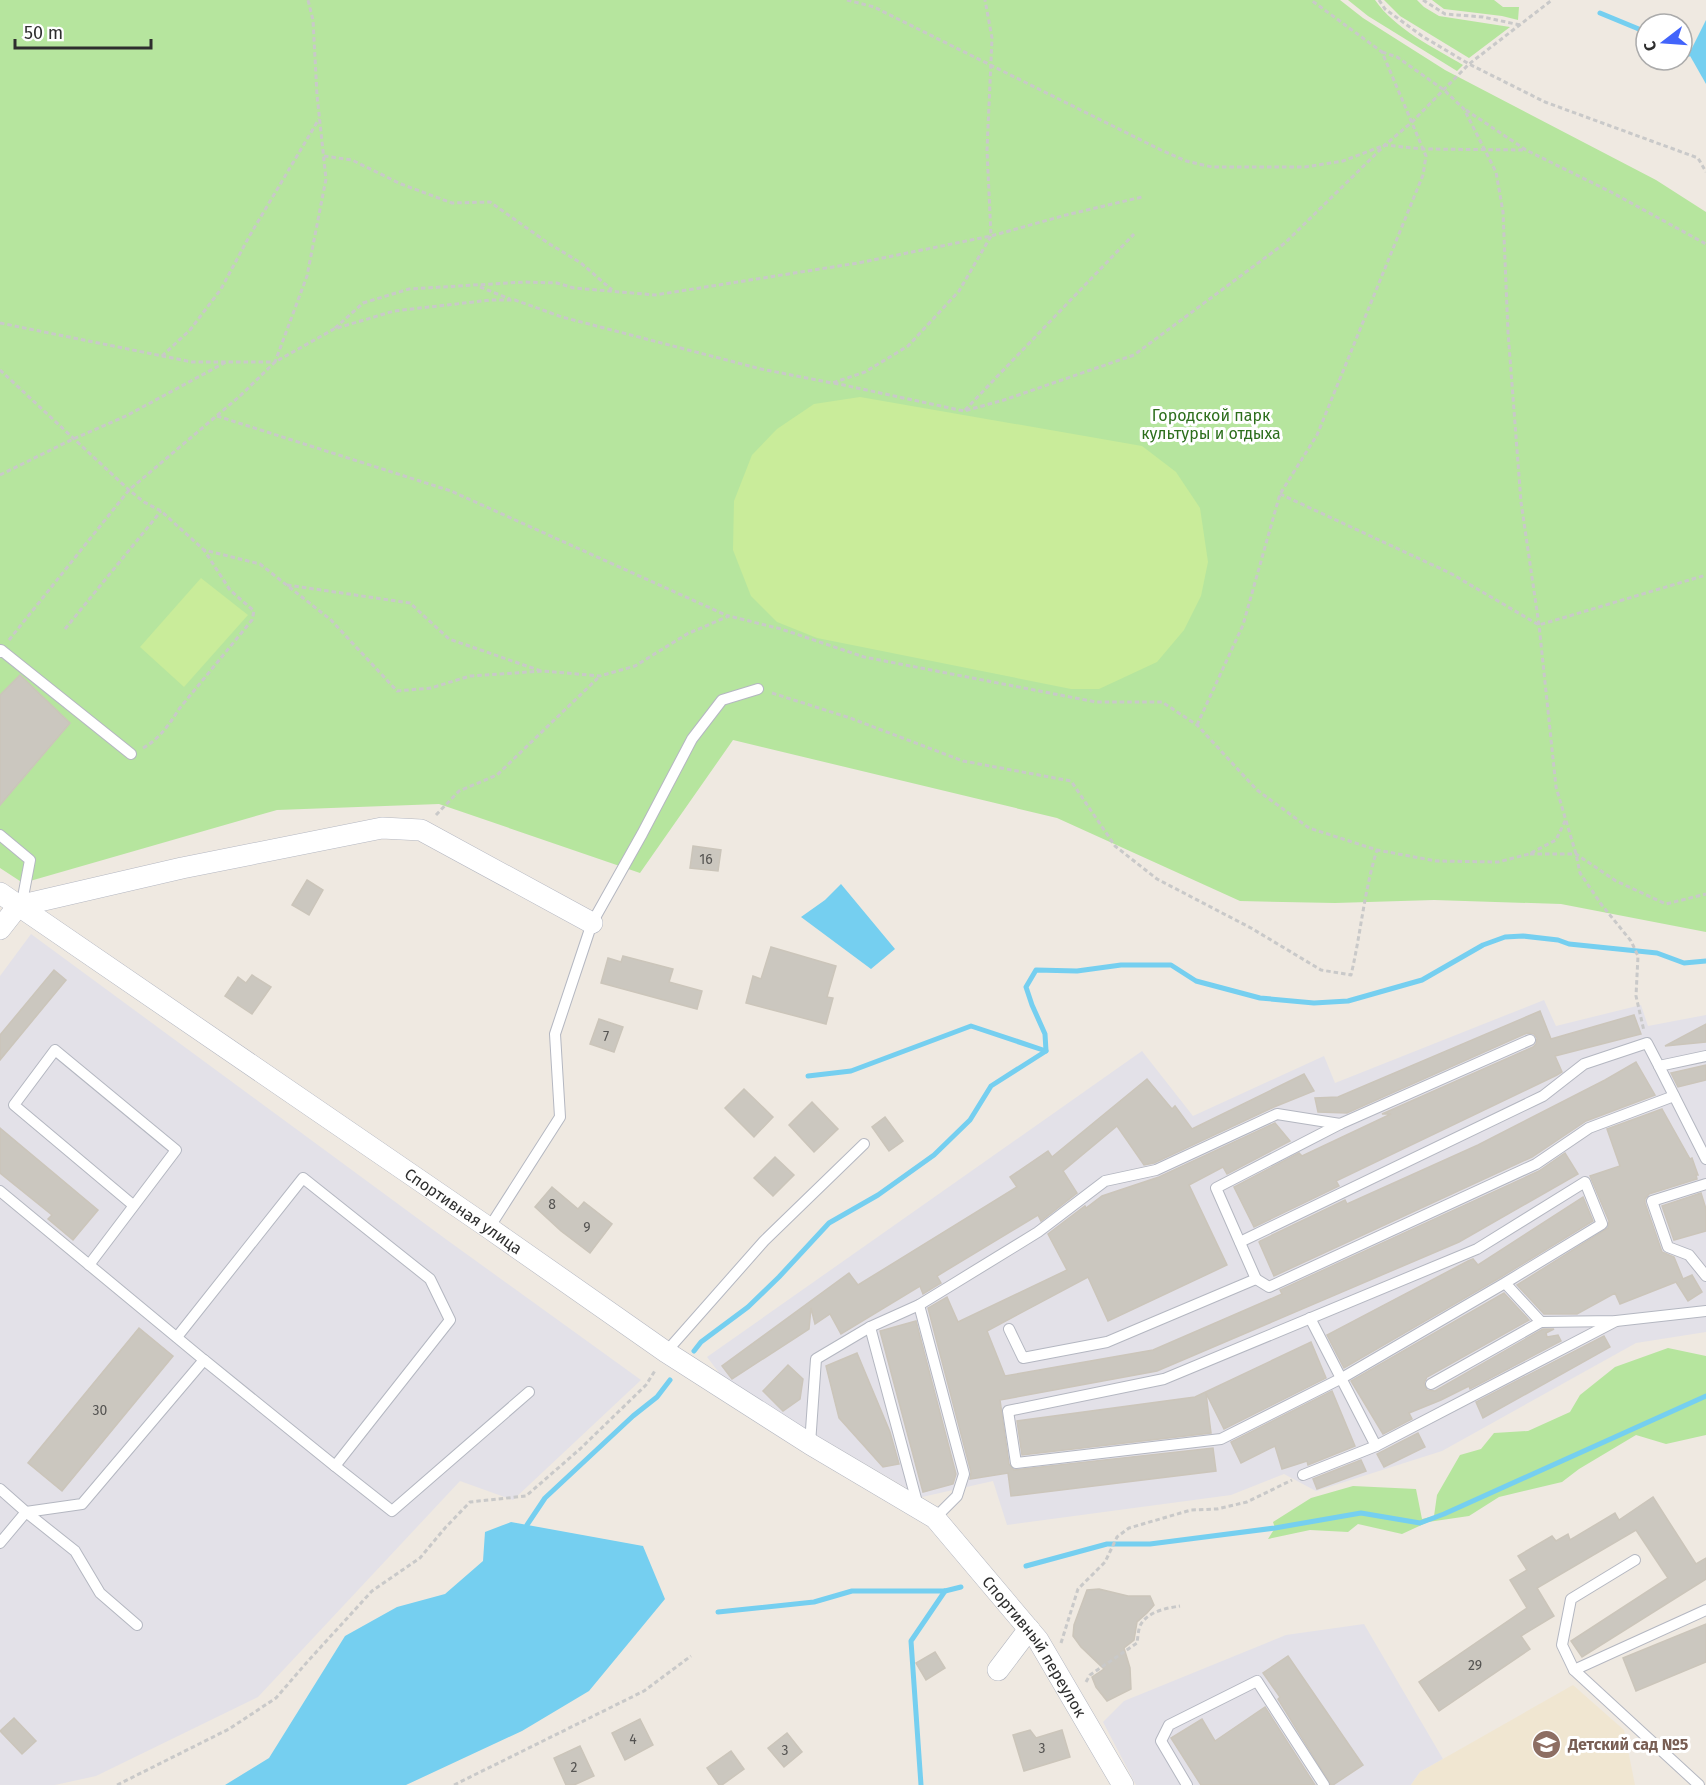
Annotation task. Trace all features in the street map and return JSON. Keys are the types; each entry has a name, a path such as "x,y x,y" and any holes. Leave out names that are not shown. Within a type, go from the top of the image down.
{"street":[{"path":"0,929 18,906 182,868 382,828 421,830 592,923"},
{"name":"Спортивная улица","path":"0,893 666,1352 810,1444 927,1514"},
{"name":"Спортивный переулок","path":"927,1514 1038,1640 1123,1785"},
{"path":"998,1670 1029,1629"}],"lane":[{"path":"1,651 131,754"},
{"path":"489,1228 560,1117 555,1034 592,923 692,739 722,700 758,689"},
{"path":"0,835 30,860 23,897 18,906"},
{"path":"1530,1040 1341,1124 1216,1188 1256,1279 1269,1287 1536,1164 1589,1128 1674,1096"},
{"path":"1240,1242 1543,1096 1584,1064 1647,1043 1706,1159"},
{"path":"89,1264 176,1150 55,1050 14,1105 134,1205"},
{"path":"1659,1066 1706,1056"},
{"path":"810,1444 816,1359 870,1327 919,1305 1038,1232 1105,1181 1156,1170 1277,1114 1341,1124"},
{"path":"666,1352 764,1241 864,1144"},
{"path":"177,1337 303,1178 430,1279 450,1320 335,1466"},
{"path":"1585,1182 1602,1224 1342,1378 1221,1439 1016,1463 1008,1411 1164,1379 1310,1318 1477,1249 1585,1182"},
{"path":"1706,1184 1652,1201 1668,1247 1689,1255 1706,1276"},
{"path":"0,1191 204,1360 392,1511 529,1392"},
{"path":"1009,1329 1023,1358 1107,1342 1256,1279"},
{"path":"1505,1283 1541,1322"},
{"path":"870,1327 927,1514 957,1496 964,1474 919,1305"},
{"path":"1431,1384 1541,1322 1616,1321 1706,1311"},
{"path":"1310,1318 1376,1446"},
{"path":"1303,1475 1376,1446 1616,1321"},
{"path":"0,1542 26,1512 82,1504 204,1360"},
{"path":"0,1489 75,1551 100,1593 137,1625"},
{"path":"1635,1560 1571,1599 1562,1645 1574,1670 1699,1785"},
{"path":"1574,1670 1706,1610"},
{"path":"1187,1785 1161,1742 1169,1725 1257,1681 1324,1785"}],"path":[{"path":"275,362 307,276 326,179 319,119 313,20 308,0"},
{"path":"847,0 874,7 1161,150 1186,161 1212,167 1305,167 1343,161 1385,145 1423,149 1527,150"},
{"path":"832,382 865,372 908,346 959,291 991,236 987,150 992,39 985,0"},
{"path":"1311,0 1382,52 1397,57 1444,90 1464,109 1527,150 1611,192 1706,244"},
{"path":"1379,0 1385,9 1401,22 1469,64 1545,102 1698,158 1706,172"},
{"path":"1423,0 1445,14 1483,16 1520,25"},
{"path":"479,286 562,317 760,369 964,411 1004,400 1134,355 1285,243 1385,145 1412,122 1469,64 1552,0"},
{"path":"1197,725 1244,624 1280,494 1317,435 1423,175 1426,156 1382,52"},
{"path":"1464,109 1496,172 1503,212 1508,332 1521,502 1539,625 1556,787 1580,873 1630,941 1638,956 1636,996 1647,1043"},
{"path":"162,356 190,330 220,289 319,119"},
{"path":"323,156 352,160 401,184 452,203 490,202 548,243 581,262 614,292"},
{"path":"334,329 363,303 409,289 557,282 574,288 656,295 858,263 991,236 1142,197"},
{"path":"964,411 1134,234"},
{"path":"1,651 129,490 240,396 275,362 334,329 394,311 491,300 515,300"},
{"path":"0,323 192,362 275,362"},
{"path":"0,475 126,416 227,362"},
{"path":"0,370 129,490 161,511 204,550 230,590 254,611 252,620 179,709 169,725 152,743 131,754"},
{"path":"217,416 451,491 729,616 781,629 864,657 1096,702 1162,702 1197,725 1257,790 1310,828 1377,850 1436,861 1498,862 1529,854 1556,840 1566,819"},
{"path":"1280,494 1450,573 1539,625 1706,575"},
{"path":"65,628 161,511"},
{"path":"204,550 260,564 331,620 398,691 431,688 470,676 543,671 600,676 635,666 687,634 729,616"},
{"path":"286,585 410,603 449,639 543,671"},
{"path":"421,830 459,791 497,775 600,676"},
{"path":"758,689 850,718 963,761 1071,781 1115,846 1157,879 1251,928 1321,970 1352,975 1371,870 1377,850"},
{"path":"1529,854 1576,854 1616,881 1666,904 1706,894"},
{"path":"117,1785 229,1729 276,1698 372,1592 420,1558 470,1502 526,1496 580,1449 646,1385 666,1352"},
{"path":"1052,1664 1078,1589 1105,1562 1117,1537 1129,1528 1191,1510 1217,1509 1247,1502 1303,1475"},
{"path":"1075,1702 1090,1675 1137,1643 1140,1625 1150,1616 1164,1609 1180,1606"},
{"path":"454,1785 644,1691 691,1656"}],"shaded area":[{"path":"31,934 641,1380 513,1500 460,1481 258,1697 96,1776 55,1785 0,1785 0,976"},
{"path":"1544,1000 1556,1026 1641,1005 1648,1026 1706,1015 1706,1332 1636,1343 1442,1451 1316,1491 1284,1474 1231,1495 1007,1525 993,1481 922,1497 727,1383 707,1357 1142,1051 1193,1116 1324,1056 1335,1083"},
{"path":"1364,1624 1443,1759 1420,1772 1411,1785 1136,1785 1103,1722 1124,1701 1286,1635"},
{"name":"Детский сад №5","path":"1573,1685 1624,1730 1635,1785 1411,1785 1420,1772"}],"green space":[{"name":"Городской парк культуры и отдыха","path":"0,0 1340,0 1363,18 1445,70 1656,180 1706,212 1706,932 1561,904 1434,900 1335,903 1240,901 1057,818 733,740 640,873 439,804 277,810 23,883 0,868"},
{"path":"1348,0 1375,0 1404,29 1463,65 1457,71 1368,16"},
{"path":"1384,0 1417,0 1439,16 1510,27 1469,58 1400,16"},
{"path":"1432,0 1494,0 1503,7 1519,7 1518,20 1444,9"},
{"path":"860,397 1142,446 1176,472 1200,508 1208,562 1201,596 1184,630 1157,662 1099,689 1071,689 817,638 777,622 751,596 733,550 734,501 752,455 777,429 814,404"},
{"path":"201,578 248,615 184,687 140,647"},
{"path":"1668,1348 1706,1356 1706,1435 1666,1444 1636,1435 1579,1469 1562,1482 1499,1497 1469,1516 1428,1522 1402,1534 1358,1524 1348,1532 1310,1530 1268,1539 1275,1528 1273,1522 1311,1498 1353,1486 1416,1489 1422,1519 1434,1516 1437,1495 1460,1455 1481,1449 1494,1433 1528,1431 1570,1412 1580,1395 1615,1367"}],"water":[{"path":"1706,20 1706,84 1694,63 1694,44"},
{"path":"841,884 895,949 871,969 801,917 825,900"},
{"path":"511,1522 643,1546 665,1599 589,1691 522,1731 406,1785 225,1785 269,1758 345,1636 397,1607 445,1594 483,1561 485,1532"}],"building":[{"path":"20,675 70,723 0,805 0,695"},
{"path":"693,846 721,850 718,871 690,868"},
{"path":"307,880 323,890 309,915 292,905"},
{"path":"771,947 836,966 827,997 833,998 826,1024 746,1003 753,976 761,979"},
{"path":"623,956 673,969 669,982 702,991 697,1009 601,983 608,958 621,962"},
{"path":"54,970 66,980 0,1060 0,1035"},
{"path":"252,975 271,987 252,1014 225,996 238,977 246,983"},
{"path":"1540,1011 1551,1039 1634,1015 1641,1034 1555,1056 1562,1072 1557,1075 1336,1181 1339,1186 1254,1227 1234,1187 1299,1153 1302,1156 1391,1114 1382,1114 1533,1047 1537,1038 1534,1034 1527,1033 1347,1113 1318,1112 1315,1098 1338,1097"},
{"path":"599,1019 623,1027 614,1052 590,1044"},
{"path":"1706,1024 1706,1042 1665,1046"},
{"path":"1636,1062 1655,1095 1586,1121 1532,1157 1274,1276 1260,1241 1345,1200 1347,1204 1478,1145"},
{"path":"1706,1065 1706,1080 1678,1087 1671,1073"},
{"path":"1304,1074 1314,1091 1274,1107 1154,1163 1144,1165 1117,1126 1063,1171 1077,1193 1041,1221 1038,1215 937,1276 941,1283 923,1294 920,1286 841,1334 830,1314 815,1324 811,1308 809,1329 732,1379 722,1366 849,1273 858,1285 1017,1187 1010,1177 1048,1151 1052,1157 1147,1079 1172,1109 1175,1106 1192,1129"},
{"path":"744,1089 773,1117 754,1137 725,1108"},
{"path":"812,1102 838,1129 814,1152 789,1125"},
{"path":"1662,1109 1690,1159 1692,1158 1698,1175 1696,1175 1697,1179 1649,1194 1645,1203 1662,1252 1674,1257 1683,1279 1692,1275 1702,1292 1688,1301 1676,1282 1620,1304 1615,1293 1577,1314 1544,1314 1517,1285 1608,1228 1609,1221 1590,1176 1620,1166 1607,1129"},
{"path":"885,1117 903,1141 889,1151 872,1127"},
{"path":"1275,1123 1290,1141 1227,1174 1223,1167 1189,1185 1227,1265 1108,1321 1088,1277 987,1331 1005,1376 1153,1350 1282,1294 1280,1290 1539,1171 1565,1153 1578,1174 1459,1242 1157,1371 1000,1400 1009,1464 1014,1470 1213,1448 1216,1471 1011,1496 1008,1473 970,1479 971,1472 928,1308 947,1297 958,1322 1067,1270 1048,1234 1085,1206 1086,1208 1102,1196 1159,1177"},
{"path":"0,1128 98,1210 73,1240 48,1219 52,1215 0,1173"},
{"path":"775,1157 794,1175 773,1196 754,1178"},
{"path":"552,1187 578,1209 584,1202 612,1224 590,1253 535,1207"},
{"path":"1701,1193 1706,1209 1706,1231 1674,1240 1662,1206"},
{"path":"1583,1197 1593,1221 1344,1368 1327,1335 1468,1261 1473,1259 1478,1265"},
{"path":"1504,1293 1529,1320 1427,1377 1424,1383 1427,1390 1435,1391 1543,1329 1554,1329 1546,1333 1547,1337 1558,1335 1561,1341 1470,1389 1469,1386 1409,1413 1412,1419 1383,1434 1351,1381"},
{"path":"916,1321 956,1474 953,1484 923,1492 880,1331"},
{"path":"139,1328 173,1356 62,1491 28,1463"},
{"path":"1604,1336 1610,1347 1483,1418 1476,1402"},
{"path":"1311,1342 1326,1378 1224,1429 1206,1393 1211,1433 1022,1455 1017,1421 1195,1397"},
{"path":"857,1353 890,1432 899,1464 883,1467 839,1418 826,1366"},
{"path":"788,1365 803,1379 800,1399 783,1411 763,1391"},
{"path":"1332,1391 1355,1446 1308,1465 1307,1461 1282,1469 1275,1446 1241,1463 1231,1442"},
{"path":"1418,1433 1425,1447 1384,1467 1377,1454"},
{"path":"1361,1460 1366,1471 1317,1489 1313,1479"},
{"path":"1653,1497 1696,1564 1706,1558 1706,1579 1582,1657 1571,1641 1668,1578 1636,1530 1537,1588 1554,1616 1521,1636 1530,1649 1439,1711 1419,1682 1527,1608 1510,1580 1527,1570 1518,1556 1552,1536 1556,1541 1568,1534 1570,1540 1615,1513 1619,1520"},
{"path":"1099,1589 1128,1596 1150,1596 1154,1605 1137,1622 1134,1640 1124,1648 1130,1668 1131,1689 1107,1701 1096,1687 1092,1677 1104,1669 1073,1636 1074,1625 1087,1590"},
{"path":"1706,1624 1706,1662 1636,1691 1623,1658"},
{"path":"935,1652 945,1668 926,1680 916,1663"},
{"path":"1288,1656 1363,1765 1333,1785 1263,1673"},
{"path":"1265,1707 1315,1785 1201,1785 1171,1738 1202,1719 1215,1741"},
{"path":"14,1718 36,1741 22,1754 0,1731"},
{"path":"640,1719 653,1745 625,1760 612,1733"},
{"path":"1030,1730 1036,1738 1062,1730 1070,1757 1024,1771 1013,1735"},
{"path":"787,1733 802,1752 784,1767 768,1748"},
{"path":"580,1746 594,1776 574,1785 566,1785 554,1758"},
{"path":"731,1751 744,1769 719,1785 707,1768"}],"waterway":[{"path":"1600,13 1634,27"},
{"path":"694,1351 701,1342 748,1307 829,1223 878,1195 934,1155 970,1120 991,1086 1046,1051 1045,1034 1026,987 1036,970 1077,971 1121,965 1171,965 1196,981 1260,998 1314,1003 1348,1001 1422,980 1483,945 1505,937 1523,936 1558,940 1569,944 1657,953 1684,963 1706,961"},
{"path":"808,1076 851,1071 971,1026 1046,1051"},
{"path":"527,1525 545,1498 633,1416 657,1397 670,1380"},
{"path":"1026,1566 1107,1544 1150,1544 1275,1528 1361,1513 1420,1523 1706,1396"},
{"path":"718,1612 814,1602 852,1591 945,1591 961,1587"},
{"path":"921,1785 911,1641 945,1591"}],"place":[{"name":"Детский сад №5","path":"1547,1744"}]}
